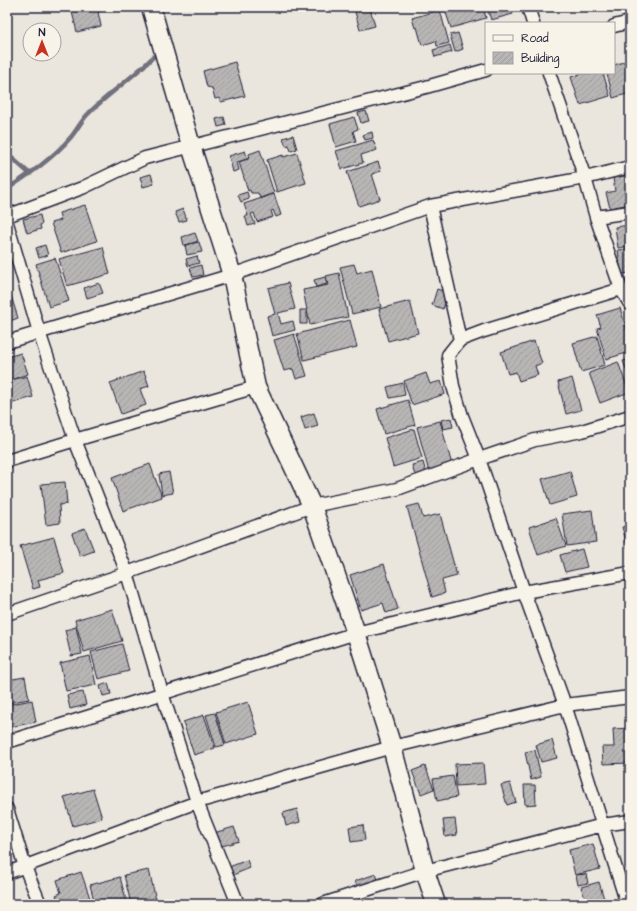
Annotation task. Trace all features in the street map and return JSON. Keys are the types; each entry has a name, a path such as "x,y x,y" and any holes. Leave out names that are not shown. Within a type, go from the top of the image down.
{"street":[{"path":"151,7 191,146 232,275 256,387 312,506 356,633 392,747 436,904"},
{"path":"528,7 533,22"},
{"path":"615,26 630,22"},
{"path":"7,216 82,188 145,158 426,87 485,70"},
{"path":"549,74 621,289 630,304"},
{"path":"7,342 232,275 430,206 585,178 630,167"},
{"path":"430,206 460,340"},
{"path":"596,217 630,212"},
{"path":"7,223 75,440 127,573 162,693 198,802 238,904"},
{"path":"621,289 484,331 460,340 448,355 452,386 565,705 627,904"},
{"path":"7,461 256,387"},
{"path":"7,614 127,573 312,506 397,489 536,440 582,431 630,416"},
{"path":"7,742 356,633 524,592 630,573"},
{"path":"7,873 198,802 392,747 565,705 630,697"},
{"path":"7,809 25,867 40,904"},
{"path":"323,904 426,871 603,825 630,822"}],"building":[{"path":"90,7 107,7 107,9 98,12 101,26 77,32 72,12"},
{"path":"455,7 483,7 486,18 451,28 445,10"},
{"path":"487,7 511,7 513,14 491,20"},
{"path":"370,8 375,26 360,30 355,12"},
{"path":"440,10 449,43 437,46 436,41 422,45 417,27 415,28 412,18"},
{"path":"458,33 463,49 455,52 450,35"},
{"path":"450,45 452,52 435,57 433,50"},
{"path":"630,60 630,93 613,98 607,74 615,74 615,65"},
{"path":"235,62 245,96 221,102 219,98 215,99 212,88 207,87 203,71"},
{"path":"580,74 603,74 610,96 580,105 571,77"},
{"path":"366,111 369,121 361,123 358,113"},
{"path":"224,117 226,125 218,127 216,119"},
{"path":"354,117 358,129 353,131 356,141 336,147 330,124"},
{"path":"372,132 373,138 365,140 363,135"},
{"path":"293,135 297,149 291,151 289,145 286,146 283,138"},
{"path":"373,140 377,150 361,155 363,163 342,169 336,151"},
{"path":"260,150 274,193 260,198 258,193 251,193 250,190 248,191 239,162 250,158 249,154"},
{"path":"245,151 248,159 237,162 239,170 233,172 229,156"},
{"path":"297,153 306,183 277,192 267,160 283,155 283,157"},
{"path":"378,162 381,171 372,174 380,199 359,206 347,172"},
{"path":"151,174 154,184 143,187 140,177"},
{"path":"630,175 630,204 610,208 606,193 615,191 613,178"},
{"path":"247,192 249,199 241,202 238,195"},
{"path":"274,194 281,215 276,217 273,210 271,211 273,217 257,222 254,213 251,214 255,224 248,226 245,216 248,216 244,204"},
{"path":"85,205 97,241 61,253 51,223 61,220 59,213"},
{"path":"183,209 187,220 179,222 175,212"},
{"path":"40,215 42,224 40,225 41,229 27,233 23,219"},
{"path":"630,225 630,246 618,248 615,227"},
{"path":"195,233 198,241 184,246 182,237"},
{"path":"199,242 202,252 187,255 185,245"},
{"path":"45,245 48,255 39,258 36,248"},
{"path":"103,247 110,274 67,286 59,259"},
{"path":"630,249 630,273 621,274 618,250"},
{"path":"197,256 199,263 188,266 186,259"},
{"path":"55,258 69,301 49,307 36,264"},
{"path":"354,264 357,273 372,269 381,307 352,314 340,267"},
{"path":"201,265 203,275 193,277 190,268"},
{"path":"339,273 348,317 310,325 303,290 328,285 326,276"},
{"path":"325,277 327,284 316,287 314,280"},
{"path":"7,283 18,318 7,322"},
{"path":"99,283 103,293 87,298 84,288"},
{"path":"288,283 295,309 278,313 281,324 293,321 295,330 272,336 267,316 275,314 268,288"},
{"path":"437,289 448,293 443,309 432,305"},
{"path":"410,301 418,333 388,341 379,309"},
{"path":"620,308 630,341 630,352 606,359 597,328 601,327 597,315"},
{"path":"300,310 307,310 307,324 300,324"},
{"path":"350,320 357,347 304,360 297,334"},
{"path":"294,334 307,376 296,379 293,369 284,371 274,340"},
{"path":"597,336 605,365 581,372 573,343"},
{"path":"534,341 542,363 535,366 538,375 519,381 516,372 508,374 501,352"},
{"path":"21,353 28,374 7,381 7,357"},
{"path":"630,359 630,380 623,361"},
{"path":"618,362 629,392 600,403 589,373"},
{"path":"144,371 149,386 140,389 146,405 121,414 110,383"},
{"path":"426,373 430,384 441,381 445,394 412,405 404,381"},
{"path":"27,376 33,397 10,404 7,393 7,381"},
{"path":"572,378 581,410 566,414 558,382"},
{"path":"403,383 405,395 390,398 387,387"},
{"path":"408,400 415,425 384,434 377,409"},
{"path":"314,413 318,426 305,430 301,417"},
{"path":"451,418 453,427 443,429 441,420"},
{"path":"440,421 452,465 429,472 417,427"},
{"path":"414,429 422,458 393,467 385,438"},
{"path":"423,462 426,473 415,476 412,465"},
{"path":"150,464 162,497 123,511 112,478"},
{"path":"570,471 577,497 550,505 542,479"},
{"path":"169,472 173,493 162,495 159,474"},
{"path":"65,482 67,504 59,505 60,523 46,525 41,484"},
{"path":"419,504 423,518 440,514 457,576 442,580 445,593 432,597 407,507"},
{"path":"592,510 596,542 567,546 562,514"},
{"path":"556,518 566,546 538,555 529,527"},
{"path":"630,525 630,555 622,527"},
{"path":"85,528 94,551 80,556 72,533"},
{"path":"54,537 64,573 38,580 40,587 33,589 20,546"},
{"path":"582,549 587,567 565,572 560,555"},
{"path":"384,564 398,609 386,613 383,603 361,610 350,575"},
{"path":"112,609 122,641 84,652 75,620"},
{"path":"76,627 82,654 71,656 65,630"},
{"path":"122,644 129,671 98,679 91,652"},
{"path":"90,656 96,685 66,691 60,663"},
{"path":"25,677 29,699 7,703 7,680"},
{"path":"108,683 111,694 103,696 100,686"},
{"path":"83,692 86,705 70,709 67,695"},
{"path":"32,700 36,722 10,727 7,705"},
{"path":"248,702 258,734 226,744 216,712"},
{"path":"215,713 225,745 216,747 206,715"},
{"path":"204,715 215,748 194,755 183,722"},
{"path":"630,728 630,763 603,764 602,747 614,747 613,729"},
{"path":"552,740 557,758 541,762 536,745"},
{"path":"535,750 541,777 531,780 525,752"},
{"path":"483,763 485,784 456,786 455,764"},
{"path":"425,766 434,789 421,794 412,771"},
{"path":"453,776 457,797 437,801 433,779"},
{"path":"510,783 516,802 507,805 501,785"},
{"path":"524,785 535,785 536,804 525,805"},
{"path":"93,789 102,818 73,826 64,797"},
{"path":"297,809 300,822 286,826 283,813"},
{"path":"455,819 457,835 445,837 443,820"},
{"path":"363,825 365,840 351,842 349,827"},
{"path":"234,827 239,841 219,847 214,833"},
{"path":"593,844 600,869 575,875 569,850"},
{"path":"7,851 11,860 7,862"},
{"path":"247,860 250,868 233,875 229,867"},
{"path":"149,870 156,900 131,904 124,875"},
{"path":"81,872 92,904 59,904 56,895 61,893 57,880"},
{"path":"376,874 379,882 358,889 355,881"},
{"path":"586,874 588,883 578,885 576,875"},
{"path":"120,877 127,904 95,904 90,885"},
{"path":"599,882 605,902 599,904 587,904 581,887"}],"waterway":[{"path":"7,189 57,152 71,137 88,114 149,61 157,53 157,51"},
{"path":"7,150 12,158 30,174"}]}
